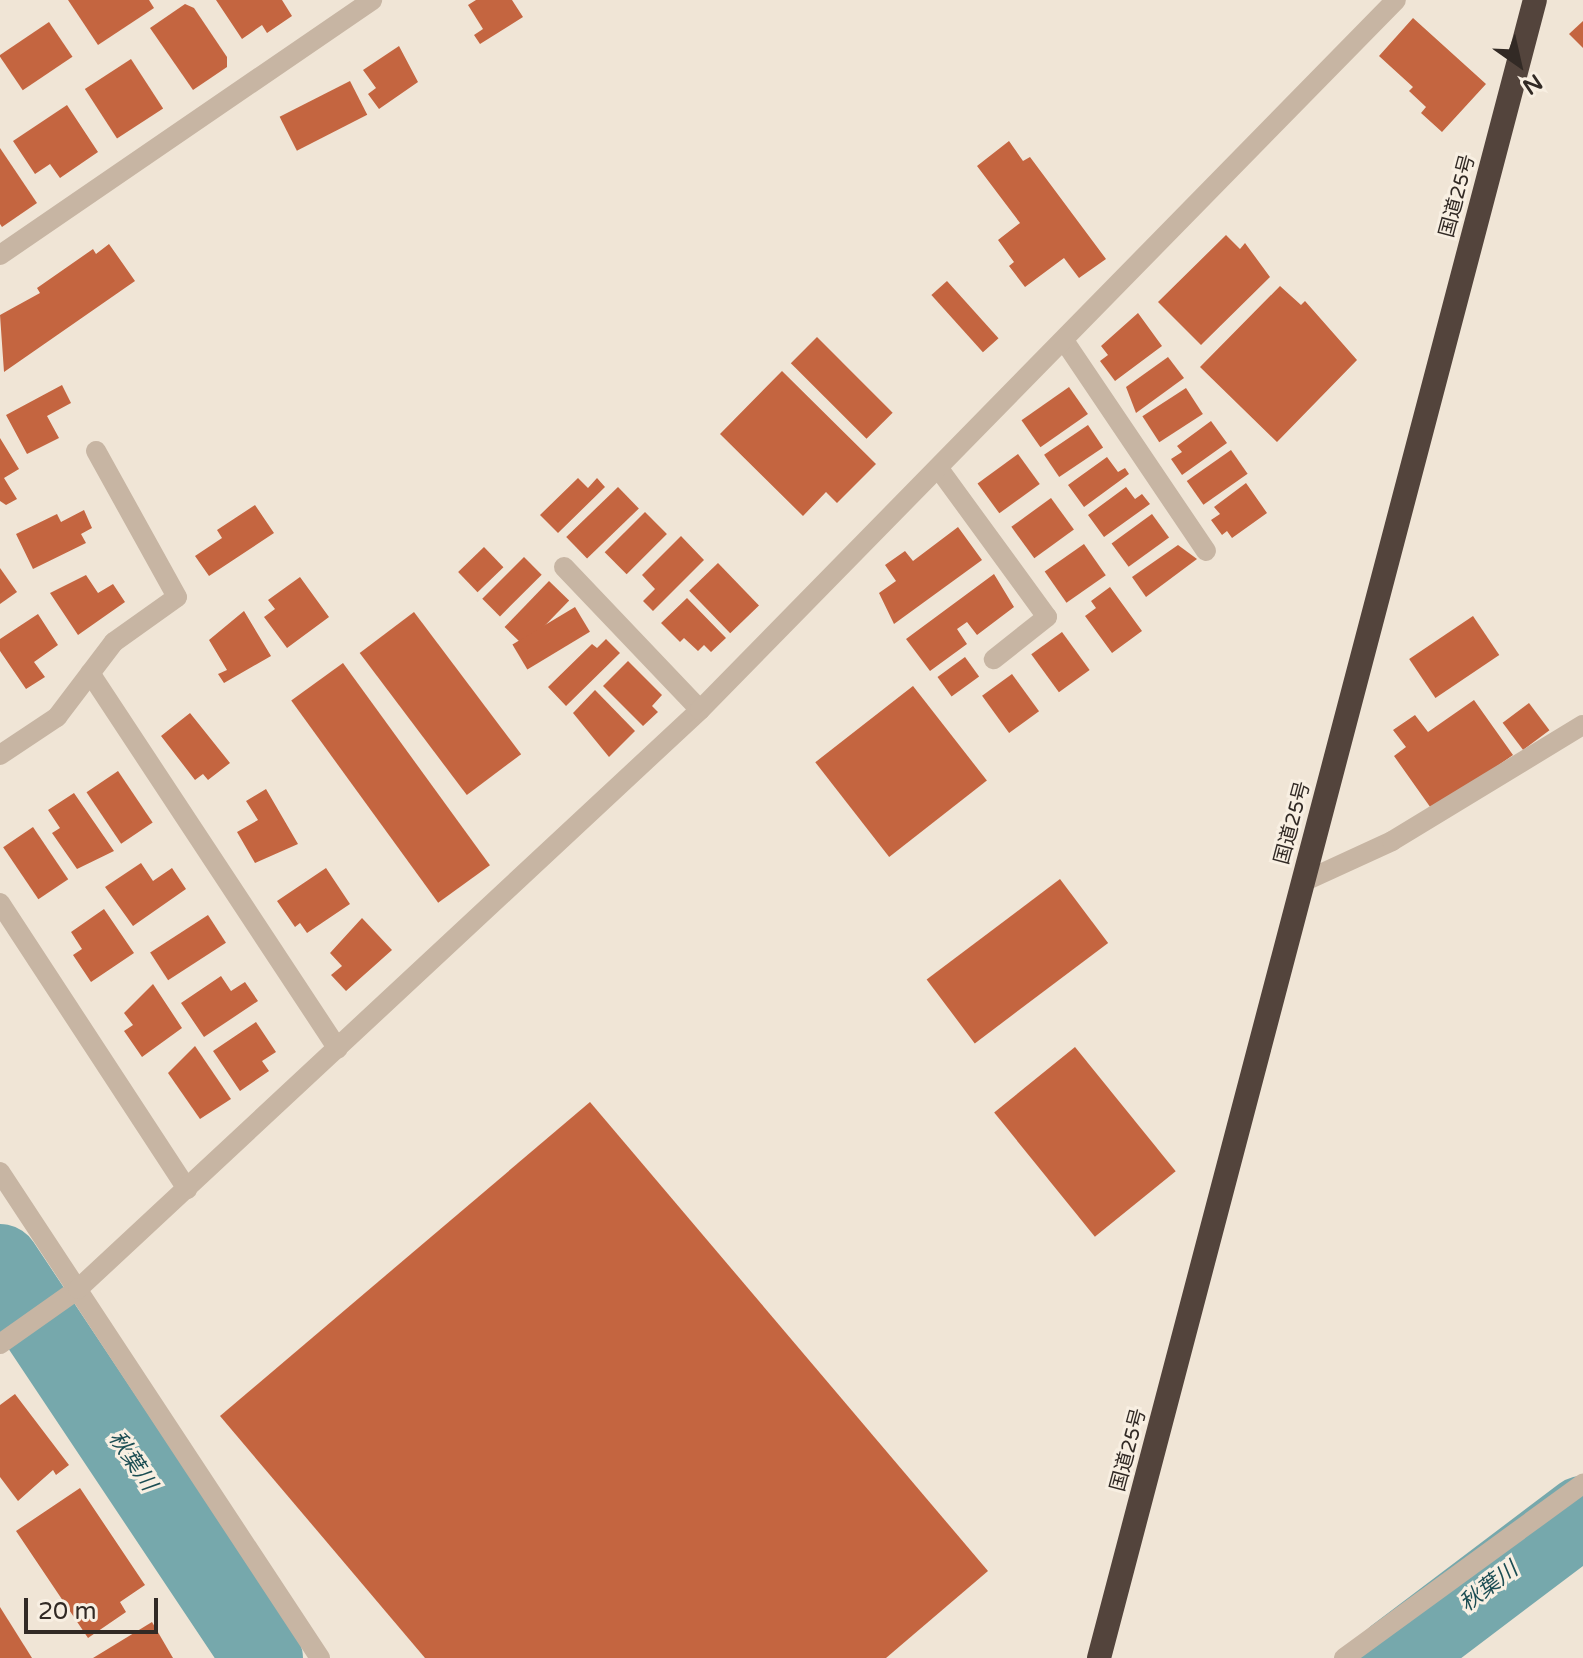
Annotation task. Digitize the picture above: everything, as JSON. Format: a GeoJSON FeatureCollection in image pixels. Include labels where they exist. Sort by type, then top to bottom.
{"type":"FeatureCollection","features":[{"type":"Feature","properties":{"kind":"highway","name":"国道25号"},"geometry":{"type":"LineString","coordinates":[[1099,1658],[1535,0]]}},
{"type":"Feature","properties":{"kind":"street"},"geometry":{"type":"LineString","coordinates":[[0,255],[372,0]]}},
{"type":"Feature","properties":{"kind":"street"},"geometry":{"type":"LineString","coordinates":[[0,1344],[78,1289],[700,710],[1065,342],[1396,0]]}},
{"type":"Feature","properties":{"kind":"street"},"geometry":{"type":"LineString","coordinates":[[1065,342],[1206,551]]}},
{"type":"Feature","properties":{"kind":"street"},"geometry":{"type":"LineString","coordinates":[[0,755],[57,717],[114,642],[177,597],[96,451]]}},
{"type":"Feature","properties":{"kind":"street"},"geometry":{"type":"LineString","coordinates":[[939,469],[1047,617],[994,659]]}},
{"type":"Feature","properties":{"kind":"street"},"geometry":{"type":"LineString","coordinates":[[564,567],[700,710]]}},
{"type":"Feature","properties":{"kind":"street"},"geometry":{"type":"LineString","coordinates":[[90,673],[338,1049]]}},
{"type":"Feature","properties":{"kind":"street"},"geometry":{"type":"LineString","coordinates":[[1303,882],[1419,826],[1583,725]]}},
{"type":"Feature","properties":{"kind":"street"},"geometry":{"type":"LineString","coordinates":[[0,903],[187,1189]]}},
{"type":"Feature","properties":{"kind":"street"},"geometry":{"type":"LineString","coordinates":[[0,1172],[320,1658]]}},
{"type":"Feature","properties":{"kind":"street"},"geometry":{"type":"LineString","coordinates":[[1344,1658],[1583,1484]]}},
{"type":"Feature","properties":{"kind":"building"},"geometry":{"type":"Polygon","coordinates":[[[68,0],[149,0],[154,8],[98,45],[68,0]]]}},
{"type":"Feature","properties":{"kind":"building"},"geometry":{"type":"Polygon","coordinates":[[[216,0],[282,0],[292,16],[267,33],[262,25],[242,39],[216,0]]]}},
{"type":"Feature","properties":{"kind":"building"},"geometry":{"type":"Polygon","coordinates":[[[476,0],[512,0],[523,17],[480,44],[474,35],[483,29],[468,5],[476,0]]]}},
{"type":"Feature","properties":{"kind":"building"},"geometry":{"type":"Polygon","coordinates":[[[185,4],[194,8],[227,57],[227,67],[193,90],[150,28],[185,4]]]}},
{"type":"Feature","properties":{"kind":"building"},"geometry":{"type":"Polygon","coordinates":[[[1413,18],[1486,84],[1442,132],[1421,113],[1426,107],[1409,91],[1413,87],[1379,56],[1413,18]]]}},
{"type":"Feature","properties":{"kind":"building"},"geometry":{"type":"Polygon","coordinates":[[[1583,21],[1583,48],[1569,34],[1583,21]]]}},
{"type":"Feature","properties":{"kind":"building"},"geometry":{"type":"Polygon","coordinates":[[[49,22],[72,57],[23,90],[0,55],[49,22]]]}},
{"type":"Feature","properties":{"kind":"building"},"geometry":{"type":"Polygon","coordinates":[[[399,46],[418,82],[379,109],[368,94],[376,88],[363,70],[399,46]]]}},
{"type":"Feature","properties":{"kind":"building"},"geometry":{"type":"Polygon","coordinates":[[[131,59],[163,108],[117,138],[85,89],[131,59]]]}},
{"type":"Feature","properties":{"kind":"building"},"geometry":{"type":"Polygon","coordinates":[[[350,81],[367,115],[297,151],[280,117],[350,81]]]}},
{"type":"Feature","properties":{"kind":"building"},"geometry":{"type":"Polygon","coordinates":[[[67,105],[98,152],[60,178],[50,164],[35,174],[13,141],[67,105]]]}},
{"type":"Feature","properties":{"kind":"building"},"geometry":{"type":"Polygon","coordinates":[[[1009,141],[1023,161],[1030,157],[1106,259],[1079,278],[1064,258],[1025,287],[1009,266],[1014,262],[998,240],[1020,223],[977,166],[1009,141]]]}},
{"type":"Feature","properties":{"kind":"building"},"geometry":{"type":"Polygon","coordinates":[[[0,148],[37,203],[2,227],[0,224],[0,148]]]}},
{"type":"Feature","properties":{"kind":"building"},"geometry":{"type":"Polygon","coordinates":[[[1226,235],[1240,249],[1245,243],[1270,277],[1201,345],[1158,302],[1226,235]]]}},
{"type":"Feature","properties":{"kind":"building"},"geometry":{"type":"Polygon","coordinates":[[[109,244],[135,281],[4,372],[0,315],[40,293],[37,288],[93,249],[96,254],[109,244]]]}},
{"type":"Feature","properties":{"kind":"building"},"geometry":{"type":"Polygon","coordinates":[[[947,281],[999,338],[983,352],[931,295],[947,281]]]}},
{"type":"Feature","properties":{"kind":"building"},"geometry":{"type":"Polygon","coordinates":[[[1280,286],[1301,305],[1305,301],[1357,360],[1277,442],[1200,367],[1280,286]]]}},
{"type":"Feature","properties":{"kind":"building"},"geometry":{"type":"Polygon","coordinates":[[[1138,313],[1162,346],[1115,381],[1100,361],[1108,355],[1101,346],[1138,313]]]}},
{"type":"Feature","properties":{"kind":"building"},"geometry":{"type":"Polygon","coordinates":[[[817,337],[893,413],[866,439],[791,363],[817,337]]]}},
{"type":"Feature","properties":{"kind":"building"},"geometry":{"type":"Polygon","coordinates":[[[1168,357],[1184,378],[1136,413],[1126,387],[1168,357]]]}},
{"type":"Feature","properties":{"kind":"building"},"geometry":{"type":"Polygon","coordinates":[[[782,371],[876,464],[837,503],[826,492],[803,516],[720,434],[782,371]]]}},
{"type":"Feature","properties":{"kind":"building"},"geometry":{"type":"Polygon","coordinates":[[[62,385],[71,403],[47,416],[59,438],[27,454],[6,415],[62,385]]]}},
{"type":"Feature","properties":{"kind":"building"},"geometry":{"type":"Polygon","coordinates":[[[1069,387],[1088,414],[1040,447],[1021,420],[1069,387]]]}},
{"type":"Feature","properties":{"kind":"building"},"geometry":{"type":"Polygon","coordinates":[[[1186,388],[1203,414],[1159,442],[1142,416],[1186,388]]]}},
{"type":"Feature","properties":{"kind":"building"},"geometry":{"type":"Polygon","coordinates":[[[1211,421],[1227,443],[1182,475],[1171,459],[1182,452],[1177,446],[1211,421]]]}},
{"type":"Feature","properties":{"kind":"building"},"geometry":{"type":"Polygon","coordinates":[[[1088,425],[1103,447],[1059,477],[1044,455],[1088,425]]]}},
{"type":"Feature","properties":{"kind":"building"},"geometry":{"type":"Polygon","coordinates":[[[0,438],[19,469],[4,478],[17,499],[6,505],[0,501],[0,438]]]}},
{"type":"Feature","properties":{"kind":"building"},"geometry":{"type":"Polygon","coordinates":[[[1231,450],[1248,474],[1203,505],[1187,481],[1231,450]]]}},
{"type":"Feature","properties":{"kind":"building"},"geometry":{"type":"Polygon","coordinates":[[[1018,454],[1040,484],[999,513],[978,483],[1018,454]]]}},
{"type":"Feature","properties":{"kind":"building"},"geometry":{"type":"Polygon","coordinates":[[[1107,457],[1118,472],[1125,468],[1129,474],[1084,507],[1068,485],[1107,457]]]}},
{"type":"Feature","properties":{"kind":"building"},"geometry":{"type":"Polygon","coordinates":[[[578,478],[588,488],[597,478],[605,487],[558,533],[540,515],[578,478]]]}},
{"type":"Feature","properties":{"kind":"building"},"geometry":{"type":"Polygon","coordinates":[[[1246,483],[1267,513],[1232,538],[1227,531],[1222,535],[1211,520],[1220,514],[1214,507],[1246,483]]]}},
{"type":"Feature","properties":{"kind":"building"},"geometry":{"type":"Polygon","coordinates":[[[618,487],[639,509],[587,559],[566,537],[618,487]]]}},
{"type":"Feature","properties":{"kind":"building"},"geometry":{"type":"Polygon","coordinates":[[[1126,487],[1135,499],[1142,494],[1150,504],[1104,537],[1088,515],[1126,487]]]}},
{"type":"Feature","properties":{"kind":"building"},"geometry":{"type":"Polygon","coordinates":[[[1051,498],[1074,530],[1034,558],[1011,527],[1051,498]]]}},
{"type":"Feature","properties":{"kind":"building"},"geometry":{"type":"Polygon","coordinates":[[[255,505],[274,533],[209,576],[195,556],[222,538],[217,530],[255,505]]]}},
{"type":"Feature","properties":{"kind":"building"},"geometry":{"type":"Polygon","coordinates":[[[84,510],[92,528],[81,534],[86,543],[33,569],[16,534],[57,514],[61,522],[84,510]]]}},
{"type":"Feature","properties":{"kind":"building"},"geometry":{"type":"Polygon","coordinates":[[[645,512],[667,534],[627,574],[605,552],[645,512]]]}},
{"type":"Feature","properties":{"kind":"building"},"geometry":{"type":"Polygon","coordinates":[[[1152,514],[1169,537],[1129,567],[1112,543],[1152,514]]]}},
{"type":"Feature","properties":{"kind":"building"},"geometry":{"type":"Polygon","coordinates":[[[958,527],[982,560],[894,624],[879,593],[896,581],[885,565],[905,551],[913,561],[958,527]]]}},
{"type":"Feature","properties":{"kind":"building"},"geometry":{"type":"Polygon","coordinates":[[[681,536],[704,560],[653,611],[643,601],[655,589],[642,575],[681,536]]]}},
{"type":"Feature","properties":{"kind":"building"},"geometry":{"type":"Polygon","coordinates":[[[1084,544],[1106,575],[1066,603],[1045,572],[1084,544]]]}},
{"type":"Feature","properties":{"kind":"building"},"geometry":{"type":"Polygon","coordinates":[[[1178,545],[1197,559],[1146,597],[1132,577],[1178,545]]]}},
{"type":"Feature","properties":{"kind":"building"},"geometry":{"type":"Polygon","coordinates":[[[484,547],[503,567],[478,592],[458,572],[484,547]]]}},
{"type":"Feature","properties":{"kind":"building"},"geometry":{"type":"Polygon","coordinates":[[[524,557],[542,575],[500,616],[482,599],[524,557]]]}},
{"type":"Feature","properties":{"kind":"building"},"geometry":{"type":"Polygon","coordinates":[[[718,563],[759,605],[730,633],[689,591],[718,563]]]}},
{"type":"Feature","properties":{"kind":"building"},"geometry":{"type":"Polygon","coordinates":[[[0,568],[17,592],[0,604],[0,568]]]}},
{"type":"Feature","properties":{"kind":"building"},"geometry":{"type":"Polygon","coordinates":[[[994,574],[1014,607],[977,635],[967,622],[957,629],[967,644],[930,671],[906,639],[994,574]]]}},
{"type":"Feature","properties":{"kind":"building"},"geometry":{"type":"Polygon","coordinates":[[[86,575],[98,593],[113,584],[125,602],[78,635],[50,593],[86,575]]]}},
{"type":"Feature","properties":{"kind":"building"},"geometry":{"type":"Polygon","coordinates":[[[300,577],[329,617],[287,648],[264,617],[275,609],[268,600],[300,577]]]}},
{"type":"Feature","properties":{"kind":"building"},"geometry":{"type":"Polygon","coordinates":[[[549,581],[569,600],[525,646],[505,627],[549,581]]]}},
{"type":"Feature","properties":{"kind":"building"},"geometry":{"type":"Polygon","coordinates":[[[1110,587],[1142,631],[1112,653],[1085,616],[1096,608],[1091,601],[1110,587]]]}},
{"type":"Feature","properties":{"kind":"building"},"geometry":{"type":"Polygon","coordinates":[[[687,598],[726,638],[711,652],[704,645],[698,651],[684,638],[680,642],[661,623],[687,598]]]}},
{"type":"Feature","properties":{"kind":"building"},"geometry":{"type":"Polygon","coordinates":[[[575,607],[590,632],[527,669],[512,645],[575,607]]]}},
{"type":"Feature","properties":{"kind":"building"},"geometry":{"type":"Polygon","coordinates":[[[244,611],[271,656],[224,683],[218,674],[227,670],[209,640],[244,611]]]}},
{"type":"Feature","properties":{"kind":"building"},"geometry":{"type":"Polygon","coordinates":[[[414,612],[521,754],[467,795],[360,653],[414,612]]]}},
{"type":"Feature","properties":{"kind":"building"},"geometry":{"type":"Polygon","coordinates":[[[38,614],[58,645],[34,662],[45,677],[26,689],[0,651],[0,639],[38,614]]]}},
{"type":"Feature","properties":{"kind":"building"},"geometry":{"type":"Polygon","coordinates":[[[1473,616],[1499,655],[1435,698],[1409,659],[1473,616]]]}},
{"type":"Feature","properties":{"kind":"building"},"geometry":{"type":"Polygon","coordinates":[[[1062,632],[1090,670],[1059,692],[1031,654],[1062,632]]]}},
{"type":"Feature","properties":{"kind":"building"},"geometry":{"type":"Polygon","coordinates":[[[606,639],[620,653],[566,706],[548,687],[592,644],[597,648],[606,639]]]}},
{"type":"Feature","properties":{"kind":"building"},"geometry":{"type":"Polygon","coordinates":[[[965,657],[979,676],[952,696],[937,677],[965,657]]]}},
{"type":"Feature","properties":{"kind":"building"},"geometry":{"type":"Polygon","coordinates":[[[628,661],[662,695],[652,706],[658,712],[643,726],[603,686],[628,661]]]}},
{"type":"Feature","properties":{"kind":"building"},"geometry":{"type":"Polygon","coordinates":[[[343,663],[490,865],[438,903],[291,701],[343,663]]]}},
{"type":"Feature","properties":{"kind":"building"},"geometry":{"type":"Polygon","coordinates":[[[1012,674],[1039,711],[1009,733],[982,696],[1012,674]]]}},
{"type":"Feature","properties":{"kind":"building"},"geometry":{"type":"Polygon","coordinates":[[[913,686],[987,781],[889,857],[815,762],[913,686]]]}},
{"type":"Feature","properties":{"kind":"building"},"geometry":{"type":"Polygon","coordinates":[[[595,690],[635,731],[609,757],[573,713],[595,690]]]}},
{"type":"Feature","properties":{"kind":"building"},"geometry":{"type":"Polygon","coordinates":[[[1474,700],[1513,755],[1433,811],[1394,756],[1406,747],[1393,730],[1415,715],[1428,732],[1474,700]]]}},
{"type":"Feature","properties":{"kind":"building"},"geometry":{"type":"Polygon","coordinates":[[[1529,703],[1549,730],[1523,750],[1503,723],[1529,703]]]}},
{"type":"Feature","properties":{"kind":"building"},"geometry":{"type":"Polygon","coordinates":[[[190,713],[230,763],[208,780],[203,774],[195,780],[161,736],[190,713]]]}},
{"type":"Feature","properties":{"kind":"building"},"geometry":{"type":"Polygon","coordinates":[[[118,771],[153,822],[121,844],[86,792],[118,771]]]}},
{"type":"Feature","properties":{"kind":"building"},"geometry":{"type":"Polygon","coordinates":[[[266,789],[298,844],[255,863],[237,832],[258,820],[246,801],[266,789]]]}},
{"type":"Feature","properties":{"kind":"building"},"geometry":{"type":"Polygon","coordinates":[[[74,793],[114,851],[77,869],[52,833],[60,828],[48,810],[74,793]]]}},
{"type":"Feature","properties":{"kind":"building"},"geometry":{"type":"Polygon","coordinates":[[[33,827],[68,879],[38,899],[3,847],[33,827]]]}},
{"type":"Feature","properties":{"kind":"building"},"geometry":{"type":"Polygon","coordinates":[[[141,863],[153,881],[172,868],[186,889],[133,926],[105,887],[141,863]]]}},
{"type":"Feature","properties":{"kind":"building"},"geometry":{"type":"Polygon","coordinates":[[[326,868],[350,904],[307,933],[300,923],[295,927],[277,901],[326,868]]]}},
{"type":"Feature","properties":{"kind":"building"},"geometry":{"type":"Polygon","coordinates":[[[1060,879],[1108,943],[975,1043],[927,980],[1060,879]]]}},
{"type":"Feature","properties":{"kind":"building"},"geometry":{"type":"Polygon","coordinates":[[[104,909],[134,953],[91,982],[73,955],[82,949],[71,932],[104,909]]]}},
{"type":"Feature","properties":{"kind":"building"},"geometry":{"type":"Polygon","coordinates":[[[208,915],[226,943],[168,980],[150,953],[208,915]]]}},
{"type":"Feature","properties":{"kind":"building"},"geometry":{"type":"Polygon","coordinates":[[[362,918],[392,950],[346,991],[331,975],[342,966],[330,953],[362,918]]]}},
{"type":"Feature","properties":{"kind":"building"},"geometry":{"type":"Polygon","coordinates":[[[221,976],[231,991],[245,982],[258,1001],[204,1037],[181,1003],[221,976]]]}},
{"type":"Feature","properties":{"kind":"building"},"geometry":{"type":"Polygon","coordinates":[[[153,984],[182,1028],[142,1057],[124,1031],[133,1025],[124,1013],[153,984]]]}},
{"type":"Feature","properties":{"kind":"building"},"geometry":{"type":"Polygon","coordinates":[[[256,1022],[276,1052],[262,1061],[269,1071],[240,1091],[213,1051],[256,1022]]]}},
{"type":"Feature","properties":{"kind":"building"},"geometry":{"type":"Polygon","coordinates":[[[195,1046],[231,1099],[200,1119],[168,1073],[195,1046]]]}},
{"type":"Feature","properties":{"kind":"building"},"geometry":{"type":"Polygon","coordinates":[[[1075,1047],[1176,1171],[1095,1237],[994,1112],[1075,1047]]]}},
{"type":"Feature","properties":{"kind":"building"},"geometry":{"type":"Polygon","coordinates":[[[590,1102],[988,1571],[886,1658],[425,1658],[220,1416],[590,1102]]]}},
{"type":"Feature","properties":{"kind":"building"},"geometry":{"type":"Polygon","coordinates":[[[15,1394],[69,1465],[56,1475],[53,1470],[18,1501],[0,1477],[0,1405],[15,1394]]]}},
{"type":"Feature","properties":{"kind":"building"},"geometry":{"type":"Polygon","coordinates":[[[80,1488],[145,1585],[120,1602],[126,1612],[88,1638],[16,1531],[80,1488]]]}},
{"type":"Feature","properties":{"kind":"building"},"geometry":{"type":"Polygon","coordinates":[[[0,1607],[32,1658],[0,1658],[0,1607]]]}},
{"type":"Feature","properties":{"kind":"building"},"geometry":{"type":"Polygon","coordinates":[[[152,1622],[173,1658],[93,1658],[152,1622]]]}},
{"type":"Feature","properties":{"kind":"waterway","name":"秋葉川"},"geometry":{"type":"LineString","coordinates":[[0,1264],[263,1658]]}},
{"type":"Feature","properties":{"kind":"waterway","name":"秋葉川"},"geometry":{"type":"LineString","coordinates":[[1395,1658],[1583,1516]]}}]}
